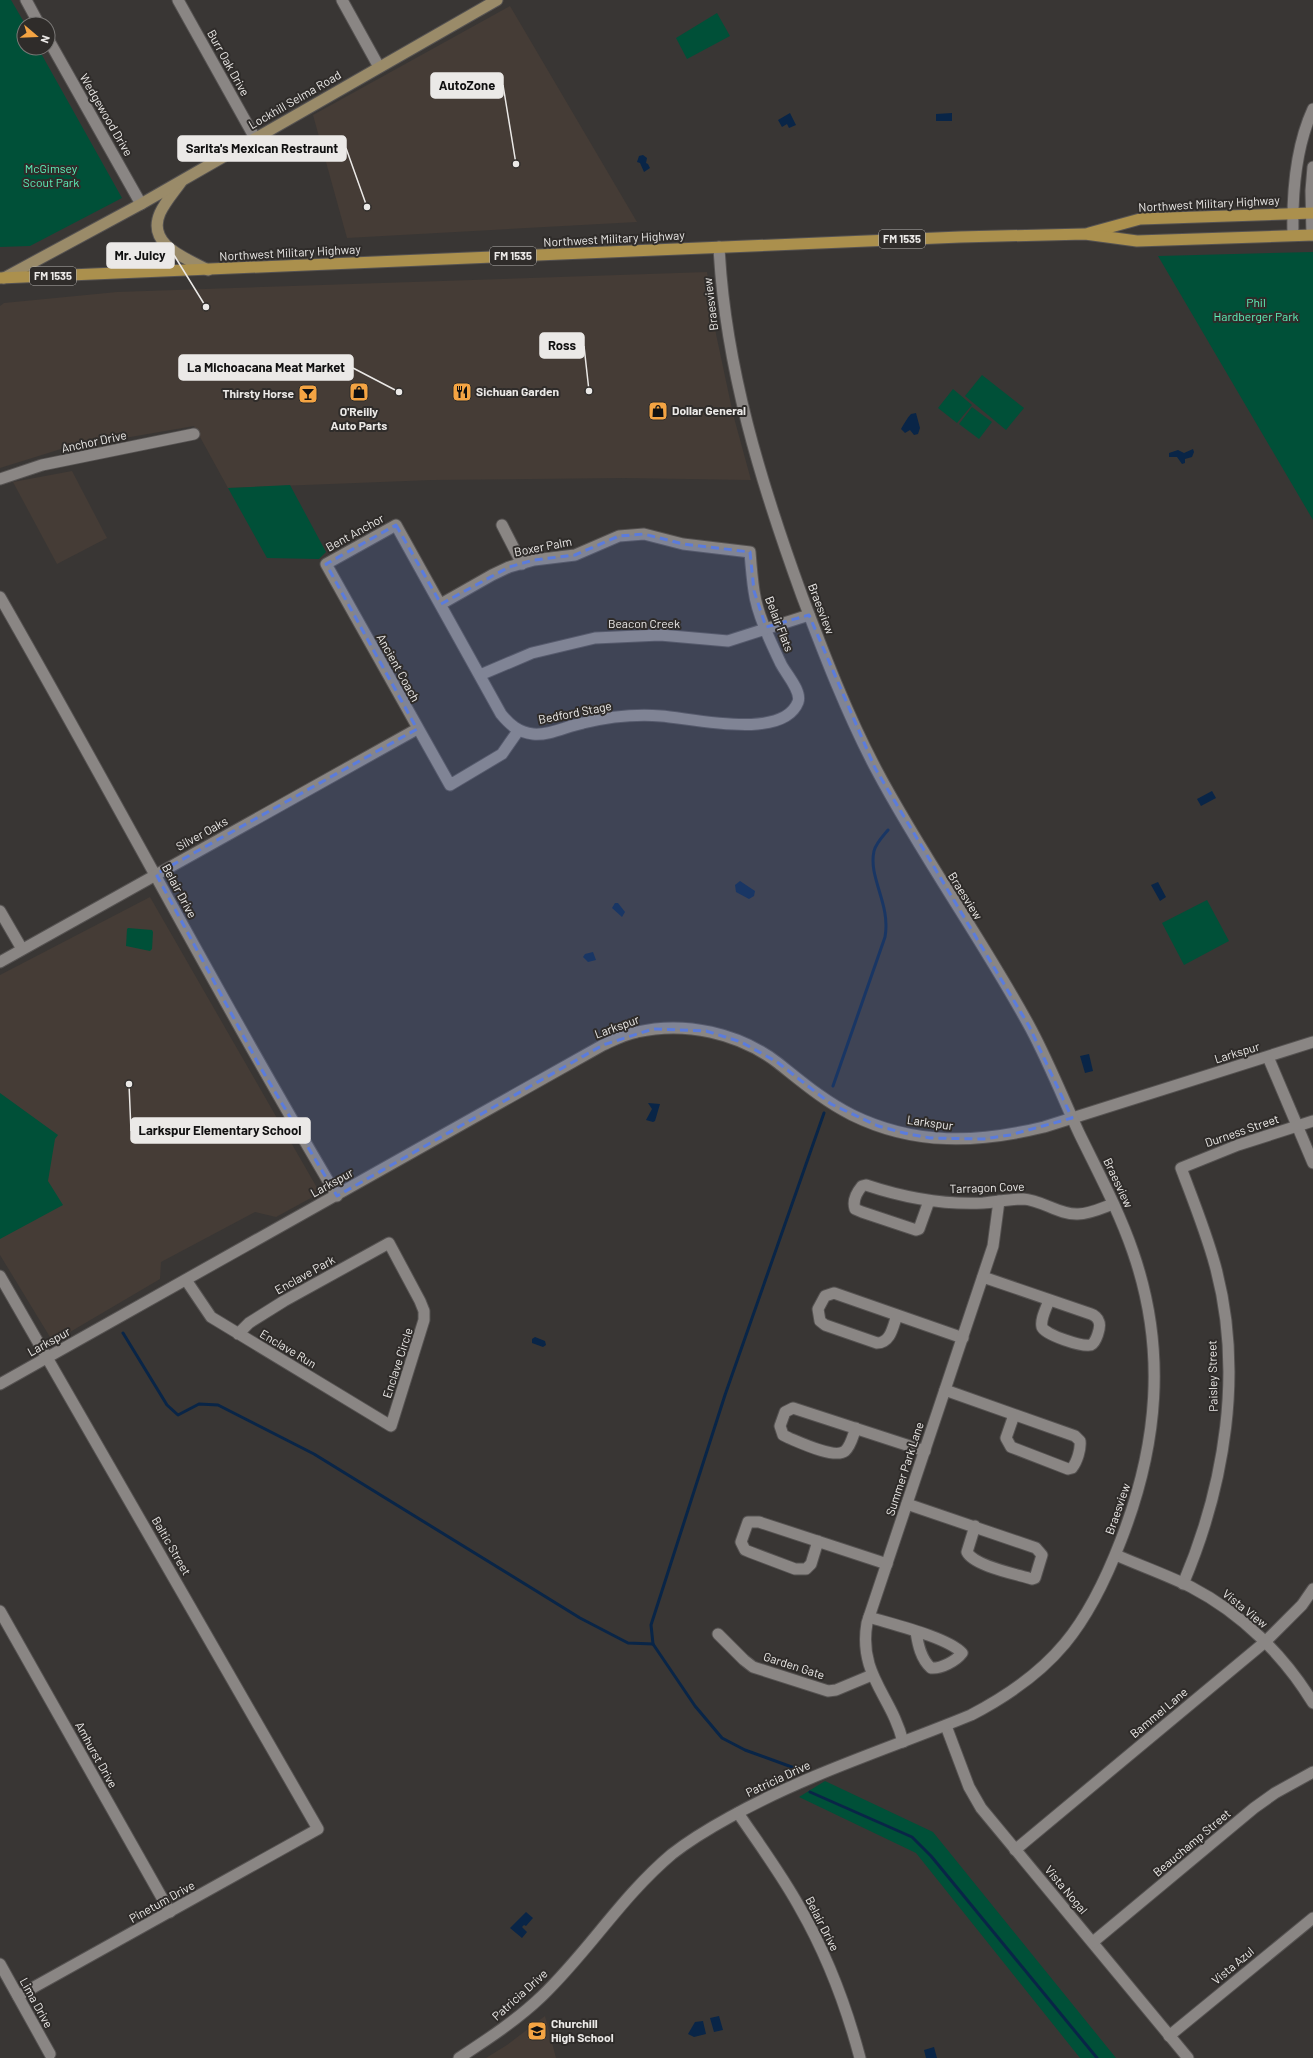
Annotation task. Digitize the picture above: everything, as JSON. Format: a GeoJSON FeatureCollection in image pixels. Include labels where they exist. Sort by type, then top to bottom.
{"type":"FeatureCollection","features":[{"type":"Feature","properties":{"kind":"main road","name":"Lockhill Selma Road"},"geometry":{"type":"LineString","coordinates":[[2,278],[141,204],[498,0]]}},
{"type":"Feature","properties":{"kind":"main road"},"geometry":{"type":"LineString","coordinates":[[184,179],[160,213],[157,228],[159,236],[163,244],[170,250],[208,270]]}},
{"type":"Feature","properties":{"kind":"main road","name":"Northwest Military Highway"},"geometry":{"type":"LineString","coordinates":[[1085,234],[1140,219],[1312,213]]}},
{"type":"Feature","properties":{"kind":"main road","name":"Northwest Military Highway"},"geometry":{"type":"LineString","coordinates":[[2,278],[719,247],[1085,234],[1137,241],[1313,235]]}},
{"type":"Feature","properties":{"kind":"street"},"geometry":{"type":"LineString","coordinates":[[26,0],[35,16]]}},
{"type":"Feature","properties":{"kind":"street","name":"Burr Oak Drive"},"geometry":{"type":"LineString","coordinates":[[178,0],[255,138]]}},
{"type":"Feature","properties":{"kind":"street"},"geometry":{"type":"LineString","coordinates":[[342,0],[379,67]]}},
{"type":"Feature","properties":{"kind":"street","name":"Wedgewood Drive"},"geometry":{"type":"LineString","coordinates":[[56,53],[141,204]]}},
{"type":"Feature","properties":{"kind":"street"},"geometry":{"type":"LineString","coordinates":[[1293,235],[1292,213],[1297,160],[1304,133],[1312,113]]}},
{"type":"Feature","properties":{"kind":"street"},"geometry":{"type":"LineString","coordinates":[[1313,167],[1311,191],[1313,235]]}},
{"type":"Feature","properties":{"kind":"street","name":"Braesview"},"geometry":{"type":"LineString","coordinates":[[719,247],[721,288],[726,328],[743,408],[766,492],[809,615],[875,768],[938,877],[1029,1026],[1134,1252],[1145,1292],[1152,1333],[1155,1375],[1153,1416],[1147,1457],[1133,1510],[1116,1555]]}},
{"type":"Feature","properties":{"kind":"street","name":"Anchor Drive"},"geometry":{"type":"LineString","coordinates":[[0,479],[42,465],[194,434]]}},
{"type":"Feature","properties":{"kind":"street","name":"Bent Anchor"},"geometry":{"type":"LineString","coordinates":[[326,564],[396,525],[441,604]]}},
{"type":"Feature","properties":{"kind":"street"},"geometry":{"type":"LineString","coordinates":[[502,525],[522,564]]}},
{"type":"Feature","properties":{"kind":"street","name":"Boxer Palm"},"geometry":{"type":"LineString","coordinates":[[441,604],[492,574],[534,560],[575,555],[607,540],[633,534],[650,535],[683,544],[750,552]]}},
{"type":"Feature","properties":{"kind":"street","name":"Belair Flats"},"geometry":{"type":"LineString","coordinates":[[750,552],[754,591],[766,628],[781,665],[797,691],[798,702]]}},
{"type":"Feature","properties":{"kind":"street","name":"Ancient Coach"},"geometry":{"type":"LineString","coordinates":[[326,564],[417,729],[450,785],[502,754],[518,731]]}},
{"type":"Feature","properties":{"kind":"street","name":"Belair Drive"},"geometry":{"type":"LineString","coordinates":[[0,598],[156,874],[256,1058],[337,1196]]}},
{"type":"Feature","properties":{"kind":"street"},"geometry":{"type":"LineString","coordinates":[[441,604],[501,714],[507,722],[518,731]]}},
{"type":"Feature","properties":{"kind":"street","name":"Beacon Creek"},"geometry":{"type":"LineString","coordinates":[[480,675],[532,653],[595,638],[660,635],[722,642],[736,639],[809,615]]}},
{"type":"Feature","properties":{"kind":"street","name":"Bedford Stage"},"geometry":{"type":"LineString","coordinates":[[518,731],[531,734],[548,733],[583,723],[632,716],[686,718],[732,725],[753,724],[773,720],[790,713],[798,702]]}},
{"type":"Feature","properties":{"kind":"street","name":"Silver Oaks"},"geometry":{"type":"LineString","coordinates":[[0,962],[417,729]]}},
{"type":"Feature","properties":{"kind":"street"},"geometry":{"type":"LineString","coordinates":[[0,911],[22,949]]}},
{"type":"Feature","properties":{"kind":"street","name":"Larkspur"},"geometry":{"type":"LineString","coordinates":[[0,1384],[337,1196],[603,1044],[636,1032],[671,1028],[706,1031],[741,1042],[777,1062],[812,1091],[831,1104],[859,1118],[904,1133],[937,1138],[984,1139],[1010,1135],[1072,1118],[1313,1042]]}},
{"type":"Feature","properties":{"kind":"street"},"geometry":{"type":"LineString","coordinates":[[1268,1057],[1313,1163]]}},
{"type":"Feature","properties":{"kind":"street","name":"Durness Street"},"geometry":{"type":"LineString","coordinates":[[1181,1168],[1238,1145],[1313,1121]]}},
{"type":"Feature","properties":{"kind":"street","name":"Paisley Street"},"geometry":{"type":"LineString","coordinates":[[1181,1168],[1197,1209],[1215,1266],[1224,1316],[1228,1367],[1227,1418],[1220,1468],[1199,1547],[1183,1584]]}},
{"type":"Feature","properties":{"kind":"street","name":"Tarragon Cove"},"geometry":{"type":"LineString","coordinates":[[929,1201],[919,1229],[916,1230],[862,1212],[855,1209],[854,1205],[858,1192],[862,1186],[866,1185],[895,1195],[954,1204],[1021,1199],[1035,1200],[1072,1214],[1079,1214],[1113,1204]]}},
{"type":"Feature","properties":{"kind":"street","name":"Summer Park Lane"},"geometry":{"type":"LineString","coordinates":[[903,1742],[900,1731],[872,1675],[864,1645],[869,1617],[983,1277],[995,1235],[999,1201]]}},
{"type":"Feature","properties":{"kind":"street","name":"Enclave Park"},"geometry":{"type":"LineString","coordinates":[[238,1334],[248,1323],[389,1243]]}},
{"type":"Feature","properties":{"kind":"street","name":"Enclave Circle"},"geometry":{"type":"LineString","coordinates":[[389,1243],[424,1311],[424,1320],[391,1426]]}},
{"type":"Feature","properties":{"kind":"street","name":"Baltic Street"},"geometry":{"type":"LineString","coordinates":[[0,1276],[318,1829]]}},
{"type":"Feature","properties":{"kind":"street"},"geometry":{"type":"LineString","coordinates":[[983,1277],[1095,1316],[1100,1326],[1094,1342],[1091,1345],[1071,1341],[1052,1335],[1044,1330],[1042,1321],[1049,1300]]}},
{"type":"Feature","properties":{"kind":"street","name":"Enclave Run"},"geometry":{"type":"LineString","coordinates":[[186,1280],[212,1317],[391,1426]]}},
{"type":"Feature","properties":{"kind":"street"},"geometry":{"type":"LineString","coordinates":[[897,1315],[887,1340],[882,1343],[877,1343],[825,1325],[820,1321],[818,1310],[825,1296],[834,1293],[963,1338]]}},
{"type":"Feature","properties":{"kind":"street"},"geometry":{"type":"LineString","coordinates":[[945,1390],[1014,1414],[1075,1436],[1080,1441],[1081,1446],[1072,1468],[1068,1469],[1011,1447],[1006,1438],[1014,1414]]}},
{"type":"Feature","properties":{"kind":"street"},"geometry":{"type":"LineString","coordinates":[[856,1428],[849,1446],[845,1451],[836,1454],[783,1435],[780,1426],[785,1412],[793,1408],[856,1428],[925,1451]]}},
{"type":"Feature","properties":{"kind":"street"},"geometry":{"type":"LineString","coordinates":[[907,1504],[974,1526],[1036,1548],[1040,1551],[1042,1560],[1035,1578],[1032,1579],[999,1569],[973,1559],[967,1552],[974,1526]]}},
{"type":"Feature","properties":{"kind":"street"},"geometry":{"type":"LineString","coordinates":[[818,1541],[812,1564],[806,1569],[795,1569],[745,1550],[741,1542],[746,1526],[753,1522],[818,1541],[887,1564]]}},
{"type":"Feature","properties":{"kind":"street","name":"Vista View"},"geometry":{"type":"LineString","coordinates":[[1116,1555],[1183,1584],[1220,1604],[1265,1642],[1292,1672],[1313,1704]]}},
{"type":"Feature","properties":{"kind":"street","name":"Patricia Drive"},"geometry":{"type":"LineString","coordinates":[[459,2058],[517,2019],[542,1996],[573,1962],[612,1914],[652,1872],[696,1836],[738,1813],[808,1779],[946,1726],[997,1702],[1021,1686],[1043,1668],[1063,1647],[1080,1624],[1096,1600],[1116,1555]]}},
{"type":"Feature","properties":{"kind":"street","name":"Bammel Lane"},"geometry":{"type":"LineString","coordinates":[[1015,1850],[1265,1642],[1302,1605],[1313,1589]]}},
{"type":"Feature","properties":{"kind":"street","name":"Amhurst Drive"},"geometry":{"type":"LineString","coordinates":[[0,1611],[170,1912]]}},
{"type":"Feature","properties":{"kind":"street"},"geometry":{"type":"LineString","coordinates":[[869,1617],[916,1632]]}},
{"type":"Feature","properties":{"kind":"street","name":"Garden Gate"},"geometry":{"type":"LineString","coordinates":[[718,1634],[753,1667],[822,1690],[836,1690],[872,1675]]}},
{"type":"Feature","properties":{"kind":"street","name":"Vista Nogal"},"geometry":{"type":"LineString","coordinates":[[946,1726],[972,1792],[981,1808],[1188,2058]]}},
{"type":"Feature","properties":{"kind":"street","name":"Beauchamp Street"},"geometry":{"type":"LineString","coordinates":[[1093,1942],[1254,1808],[1281,1789],[1313,1772]]}},
{"type":"Feature","properties":{"kind":"street","name":"Belair Drive"},"geometry":{"type":"LineString","coordinates":[[738,1813],[800,1907],[817,1940],[837,1985],[860,2058]]}},
{"type":"Feature","properties":{"kind":"street","name":"Pinetum Drive"},"geometry":{"type":"LineString","coordinates":[[18,1996],[318,1829]]}},
{"type":"Feature","properties":{"kind":"street","name":"Vista Azul"},"geometry":{"type":"LineString","coordinates":[[1169,2036],[1313,1918]]}},
{"type":"Feature","properties":{"kind":"street","name":"Lima Drive"},"geometry":{"type":"LineString","coordinates":[[0,1964],[50,2054]]}},
{"type":"Feature","properties":{"kind":"highlighted area"},"geometry":{"type":"Polygon","coordinates":[[[396,525],[441,604],[509,567],[534,560],[575,555],[619,536],[644,534],[683,544],[750,552],[754,591],[766,627],[809,615],[875,768],[1029,1026],[1072,1118],[1010,1135],[984,1139],[930,1138],[904,1133],[878,1126],[831,1104],[777,1062],[741,1042],[706,1031],[653,1029],[603,1045],[337,1196],[259,1065],[156,874],[417,729],[326,564],[396,525]]]}},
{"type":"Feature","properties":{"kind":"shaded area"},"geometry":{"type":"Polygon","coordinates":[[[510,6],[637,222],[347,238],[313,115],[510,6]]]}},
{"type":"Feature","properties":{"kind":"shaded area"},"geometry":{"type":"Polygon","coordinates":[[[707,272],[716,334],[733,414],[751,480],[624,478],[432,480],[228,488],[194,426],[61,449],[0,468],[0,306],[4,303],[117,292],[707,272]]]}},
{"type":"Feature","properties":{"kind":"shaded area"},"geometry":{"type":"Polygon","coordinates":[[[72,471],[107,538],[57,564],[13,482],[72,471]]]}},
{"type":"Feature","properties":{"kind":"shaded area"},"geometry":{"type":"Polygon","coordinates":[[[150,897],[320,1193],[276,1217],[255,1212],[161,1262],[160,1279],[53,1342],[0,1255],[0,975],[150,897]]]}},
{"type":"Feature","properties":{"kind":"shaded area","name":"Churchill High School"},"geometry":{"type":"Polygon","coordinates":[[[545,2016],[556,2058],[486,2058],[507,2045],[545,2016]]]}},
{"type":"Feature","properties":{"kind":"green space","name":"McGimsey Scout Park"},"geometry":{"type":"Polygon","coordinates":[[[0,0],[11,0],[20,16],[16,16],[16,56],[42,56],[122,198],[30,246],[0,247],[0,0]]]}},
{"type":"Feature","properties":{"kind":"green space"},"geometry":{"type":"Polygon","coordinates":[[[717,13],[730,36],[687,59],[676,38],[717,13]]]}},
{"type":"Feature","properties":{"kind":"green space","name":"Phil Hardberger Park"},"geometry":{"type":"Polygon","coordinates":[[[1313,252],[1313,520],[1158,256],[1313,252]]]}},
{"type":"Feature","properties":{"kind":"green space"},"geometry":{"type":"Polygon","coordinates":[[[982,375],[1024,408],[1006,430],[965,396],[982,375]]]}},
{"type":"Feature","properties":{"kind":"green space"},"geometry":{"type":"Polygon","coordinates":[[[953,389],[972,405],[957,423],[938,408],[953,389]]]}},
{"type":"Feature","properties":{"kind":"green space"},"geometry":{"type":"Polygon","coordinates":[[[972,407],[992,422],[979,439],[959,424],[972,407]]]}},
{"type":"Feature","properties":{"kind":"green space"},"geometry":{"type":"Polygon","coordinates":[[[290,485],[326,552],[319,559],[267,558],[228,488],[290,485]]]}},
{"type":"Feature","properties":{"kind":"green space"},"geometry":{"type":"Polygon","coordinates":[[[1207,900],[1229,941],[1184,965],[1162,923],[1207,900]]]}},
{"type":"Feature","properties":{"kind":"green space"},"geometry":{"type":"Polygon","coordinates":[[[128,928],[152,930],[152,949],[150,951],[126,946],[128,928]]]}},
{"type":"Feature","properties":{"kind":"green space"},"geometry":{"type":"Polygon","coordinates":[[[0,1093],[58,1135],[55,1139],[48,1181],[63,1205],[0,1239],[0,1093]]]}},
{"type":"Feature","properties":{"kind":"green space"},"geometry":{"type":"Polygon","coordinates":[[[825,1781],[933,1832],[1116,2058],[1080,2058],[916,1853],[799,1797],[825,1781]]]}},
{"type":"Feature","properties":{"kind":"water"},"geometry":{"type":"Polygon","coordinates":[[[790,113],[796,125],[789,128],[787,124],[782,127],[778,120],[790,113]]]}},
{"type":"Feature","properties":{"kind":"water"},"geometry":{"type":"Polygon","coordinates":[[[952,113],[952,121],[936,121],[936,114],[952,113]]]}},
{"type":"Feature","properties":{"kind":"water"},"geometry":{"type":"Polygon","coordinates":[[[643,155],[647,158],[646,163],[650,168],[644,172],[640,163],[637,162],[639,156],[643,155]]]}},
{"type":"Feature","properties":{"kind":"water"},"geometry":{"type":"Polygon","coordinates":[[[916,413],[920,428],[918,434],[914,435],[910,430],[905,433],[901,429],[911,414],[916,413]]]}},
{"type":"Feature","properties":{"kind":"water"},"geometry":{"type":"Polygon","coordinates":[[[1193,449],[1194,452],[1192,457],[1185,459],[1185,463],[1182,464],[1177,457],[1169,457],[1169,453],[1178,450],[1184,453],[1193,449]]]}},
{"type":"Feature","properties":{"kind":"water"},"geometry":{"type":"Polygon","coordinates":[[[1212,791],[1216,798],[1201,806],[1197,799],[1212,791]]]}},
{"type":"Feature","properties":{"kind":"water"},"geometry":{"type":"Polygon","coordinates":[[[740,881],[755,891],[754,896],[749,899],[736,892],[735,885],[740,881]]]}},
{"type":"Feature","properties":{"kind":"water"},"geometry":{"type":"Polygon","coordinates":[[[1158,882],[1166,897],[1160,901],[1151,885],[1158,882]]]}},
{"type":"Feature","properties":{"kind":"water"},"geometry":{"type":"Polygon","coordinates":[[[615,903],[618,903],[625,912],[622,917],[612,908],[615,903]]]}},
{"type":"Feature","properties":{"kind":"water"},"geometry":{"type":"Polygon","coordinates":[[[593,952],[596,960],[588,962],[583,957],[585,954],[593,952]]]}},
{"type":"Feature","properties":{"kind":"water"},"geometry":{"type":"Polygon","coordinates":[[[1089,1054],[1093,1071],[1085,1073],[1080,1056],[1089,1054]]]}},
{"type":"Feature","properties":{"kind":"water"},"geometry":{"type":"Polygon","coordinates":[[[648,1103],[660,1104],[655,1121],[653,1122],[646,1120],[652,1109],[648,1103]]]}},
{"type":"Feature","properties":{"kind":"water"},"geometry":{"type":"Polygon","coordinates":[[[535,1337],[545,1341],[546,1345],[543,1347],[532,1343],[532,1339],[535,1337]]]}},
{"type":"Feature","properties":{"kind":"water"},"geometry":{"type":"Polygon","coordinates":[[[526,1912],[533,1918],[526,1926],[524,1925],[522,1927],[527,1932],[522,1938],[510,1928],[526,1912]]]}},
{"type":"Feature","properties":{"kind":"water"},"geometry":{"type":"Polygon","coordinates":[[[719,2016],[723,2030],[714,2032],[710,2018],[719,2016]]]}},
{"type":"Feature","properties":{"kind":"water"},"geometry":{"type":"Polygon","coordinates":[[[703,2021],[706,2034],[694,2037],[688,2034],[695,2022],[703,2021]]]}},
{"type":"Feature","properties":{"kind":"water"},"geometry":{"type":"Polygon","coordinates":[[[934,2047],[937,2058],[926,2058],[924,2050],[934,2047]]]}},
{"type":"Feature","properties":{"kind":"waterway"},"geometry":{"type":"LineString","coordinates":[[833,1086],[885,937],[885,913],[876,881],[873,861],[876,845],[888,830]]}},
{"type":"Feature","properties":{"kind":"waterway"},"geometry":{"type":"LineString","coordinates":[[800,1770],[745,1750],[722,1738],[695,1706],[653,1644],[651,1625],[725,1395],[824,1113]]}},
{"type":"Feature","properties":{"kind":"waterway"},"geometry":{"type":"LineString","coordinates":[[123,1333],[167,1405],[178,1415],[199,1404],[218,1405],[314,1454],[580,1618],[628,1643],[653,1644]]}},
{"type":"Feature","properties":{"kind":"waterway"},"geometry":{"type":"LineString","coordinates":[[810,1792],[912,1837],[931,1856],[1097,2058]]}},
{"type":"Feature","properties":{"kind":"place","name":"AutoZone"},"geometry":{"type":"Point","coordinates":[516,164]}},
{"type":"Feature","properties":{"kind":"place","name":"Sarita's Mexican Restraunt"},"geometry":{"type":"Point","coordinates":[367,207]}},
{"type":"Feature","properties":{"kind":"place","name":"Mr. Juicy"},"geometry":{"type":"Point","coordinates":[206,307]}},
{"type":"Feature","properties":{"kind":"place","name":"Ross"},"geometry":{"type":"Point","coordinates":[589,391]}},
{"type":"Feature","properties":{"kind":"place","name":"O'Reilly Auto Parts"},"geometry":{"type":"Point","coordinates":[359,392]}},
{"type":"Feature","properties":{"kind":"place","name":"La Michoacana Meat Market"},"geometry":{"type":"Point","coordinates":[399,392]}},
{"type":"Feature","properties":{"kind":"place","name":"Sichuan Garden"},"geometry":{"type":"Point","coordinates":[462,392]}},
{"type":"Feature","properties":{"kind":"place","name":"Thirsty Horse"},"geometry":{"type":"Point","coordinates":[308,394]}},
{"type":"Feature","properties":{"kind":"place","name":"Dollar General"},"geometry":{"type":"Point","coordinates":[658,411]}},
{"type":"Feature","properties":{"kind":"place","name":"Larkspur Elementary School"},"geometry":{"type":"Point","coordinates":[129,1084]}},
{"type":"Feature","properties":{"kind":"place","name":"Churchill High School"},"geometry":{"type":"Point","coordinates":[537,2031]}}]}
